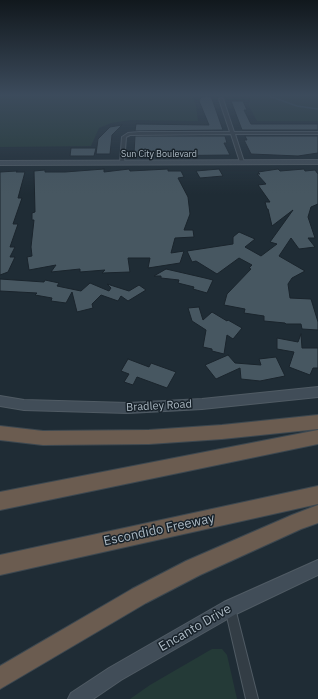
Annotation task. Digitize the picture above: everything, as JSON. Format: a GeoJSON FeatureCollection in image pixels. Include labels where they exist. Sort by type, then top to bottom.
{"type":"FeatureCollection","features":[{"type":"Feature","properties":{"kind":"highway"},"geometry":{"type":"LineString","coordinates":[[0,434],[43,438],[149,437],[222,432],[318,422]]}},
{"type":"Feature","properties":{"kind":"highway"},"geometry":{"type":"LineString","coordinates":[[0,501],[318,437]]}},
{"type":"Feature","properties":{"kind":"highway","name":"Escondido Freeway"},"geometry":{"type":"LineString","coordinates":[[0,565],[318,495]]}},
{"type":"Feature","properties":{"kind":"highway"},"geometry":{"type":"LineString","coordinates":[[0,678],[139,596],[193,568],[298,521],[318,514]]}},
{"type":"Feature","properties":{"kind":"street"},"geometry":{"type":"LineString","coordinates":[[231,129],[242,162]]}},
{"type":"Feature","properties":{"kind":"street"},"geometry":{"type":"LineString","coordinates":[[122,163],[124,137],[129,134],[318,133]]}},
{"type":"Feature","properties":{"kind":"street","name":"Sun City Boulevard"},"geometry":{"type":"LineString","coordinates":[[0,163],[318,162]]}},
{"type":"Feature","properties":{"kind":"street","name":"Bradley Road"},"geometry":{"type":"LineString","coordinates":[[0,401],[24,405],[128,408],[202,404],[318,392]]}},
{"type":"Feature","properties":{"kind":"street","name":"Encanto Drive"},"geometry":{"type":"LineString","coordinates":[[77,699],[115,674],[230,608],[318,568]]}},
{"type":"Feature","properties":{"kind":"street"},"geometry":{"type":"LineString","coordinates":[[230,608],[252,699]]}},
{"type":"Feature","properties":{"kind":"green space"},"geometry":{"type":"Polygon","coordinates":[[[0,129],[99,129],[91,146],[0,147],[0,129]]]}},
{"type":"Feature","properties":{"kind":"green space"},"geometry":{"type":"Polygon","coordinates":[[[212,649],[222,649],[227,655],[237,699],[130,699],[150,685],[212,649]]]}},
{"type":"Feature","properties":{"kind":"building"},"geometry":{"type":"Polygon","coordinates":[[[108,129],[118,129],[112,135],[110,154],[96,154],[98,139],[108,129]]]}},
{"type":"Feature","properties":{"kind":"building"},"geometry":{"type":"Polygon","coordinates":[[[135,129],[223,129],[223,130],[135,131],[135,129]]]}},
{"type":"Feature","properties":{"kind":"building"},"geometry":{"type":"Polygon","coordinates":[[[241,129],[318,129],[318,130],[242,130],[241,129]]]}},
{"type":"Feature","properties":{"kind":"building"},"geometry":{"type":"Polygon","coordinates":[[[135,136],[225,136],[227,143],[224,143],[230,155],[140,156],[139,154],[134,154],[135,136]]]}},
{"type":"Feature","properties":{"kind":"building"},"geometry":{"type":"Polygon","coordinates":[[[245,136],[318,136],[318,153],[298,156],[251,154],[244,140],[247,140],[245,136]]]}},
{"type":"Feature","properties":{"kind":"building"},"geometry":{"type":"Polygon","coordinates":[[[71,148],[96,148],[94,156],[70,156],[71,148]]]}},
{"type":"Feature","properties":{"kind":"building"},"geometry":{"type":"Polygon","coordinates":[[[104,169],[104,172],[129,169],[130,171],[168,169],[168,171],[181,171],[184,177],[178,178],[188,197],[190,214],[184,230],[193,230],[194,237],[175,238],[171,253],[184,251],[180,263],[148,268],[150,258],[128,258],[130,272],[102,273],[105,270],[80,272],[80,269],[51,272],[56,265],[29,270],[27,257],[32,256],[31,247],[34,220],[32,220],[32,213],[35,212],[34,171],[45,170],[45,172],[65,172],[104,169]]]}},
{"type":"Feature","properties":{"kind":"building"},"geometry":{"type":"Polygon","coordinates":[[[219,169],[223,176],[200,178],[196,171],[219,169]]]}},
{"type":"Feature","properties":{"kind":"building"},"geometry":{"type":"Polygon","coordinates":[[[278,169],[280,171],[304,169],[305,171],[315,170],[318,174],[318,204],[311,207],[308,217],[315,238],[308,238],[315,247],[299,249],[291,238],[279,256],[305,271],[292,278],[288,284],[290,298],[311,299],[318,322],[318,330],[302,329],[301,324],[286,324],[264,321],[264,316],[244,313],[245,309],[224,305],[227,294],[251,269],[249,268],[252,265],[239,258],[217,274],[196,261],[192,262],[187,251],[233,244],[233,237],[239,232],[255,239],[245,247],[261,256],[277,244],[270,242],[293,210],[272,226],[265,202],[270,202],[258,185],[266,184],[257,174],[260,174],[258,172],[278,169]]]}},
{"type":"Feature","properties":{"kind":"building"},"geometry":{"type":"Polygon","coordinates":[[[17,171],[16,172],[25,172],[18,198],[22,198],[13,224],[18,224],[10,247],[15,247],[10,257],[15,257],[8,272],[0,275],[0,172],[17,171]]]}},
{"type":"Feature","properties":{"kind":"building"},"geometry":{"type":"Polygon","coordinates":[[[166,269],[213,280],[207,293],[193,289],[194,287],[178,283],[179,280],[154,276],[166,269]]]}},
{"type":"Feature","properties":{"kind":"building"},"geometry":{"type":"Polygon","coordinates":[[[0,279],[44,282],[45,280],[59,283],[57,286],[81,291],[90,283],[109,291],[111,288],[107,284],[129,291],[139,285],[146,290],[128,301],[121,296],[118,301],[101,295],[92,304],[93,308],[77,312],[72,292],[66,303],[51,301],[52,298],[35,295],[37,293],[0,291],[0,279]]]}},
{"type":"Feature","properties":{"kind":"building"},"geometry":{"type":"Polygon","coordinates":[[[199,307],[203,320],[212,312],[242,328],[233,339],[227,335],[224,354],[203,347],[206,330],[192,321],[188,308],[199,307]]]}},
{"type":"Feature","properties":{"kind":"building"},"geometry":{"type":"Polygon","coordinates":[[[301,334],[302,348],[318,348],[318,368],[313,368],[310,375],[289,367],[294,352],[277,349],[277,338],[298,342],[301,334]]]}},
{"type":"Feature","properties":{"kind":"building"},"geometry":{"type":"Polygon","coordinates":[[[228,355],[235,363],[261,365],[259,359],[276,357],[285,376],[260,381],[241,379],[240,368],[216,379],[205,365],[228,355]]]}},
{"type":"Feature","properties":{"kind":"building"},"geometry":{"type":"Polygon","coordinates":[[[128,359],[149,367],[151,363],[176,372],[167,388],[137,377],[133,385],[124,382],[129,374],[121,371],[128,359]]]}}]}
